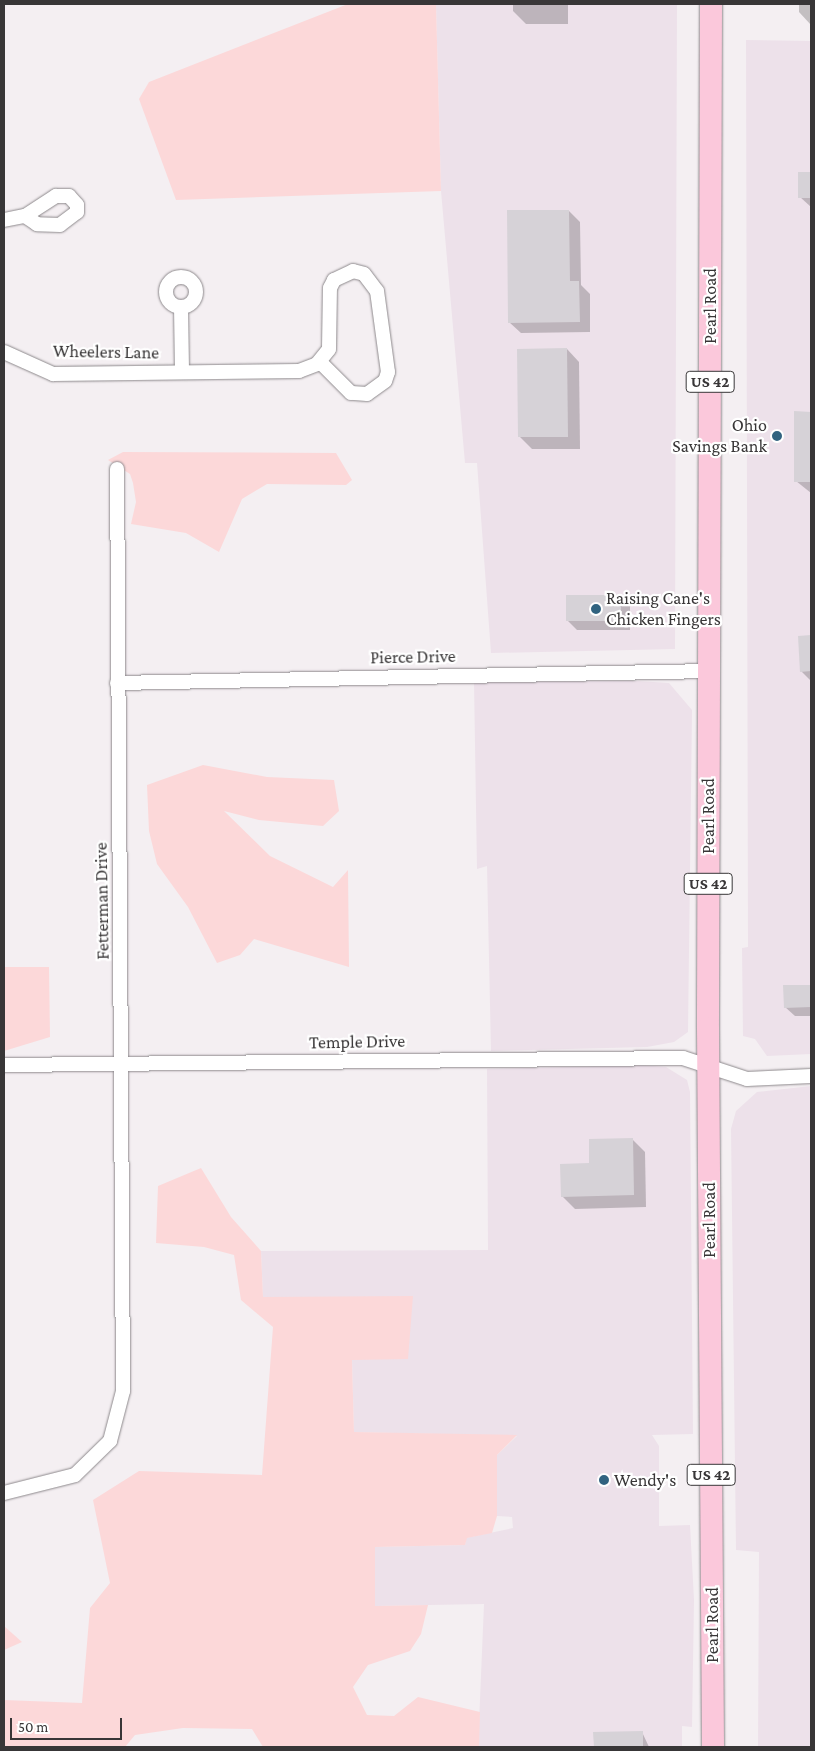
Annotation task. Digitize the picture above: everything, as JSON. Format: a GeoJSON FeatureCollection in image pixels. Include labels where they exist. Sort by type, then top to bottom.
{"type":"FeatureCollection","features":[{"type":"Feature","properties":{"kind":"main road","name":"Pearl Road"},"geometry":{"type":"LineString","coordinates":[[711,4],[709,671],[712,1747]]}},
{"type":"Feature","properties":{"kind":"street"},"geometry":{"type":"LineString","coordinates":[[4,220],[25,216]]}},
{"type":"Feature","properties":{"kind":"street"},"geometry":{"type":"LineString","coordinates":[[342,273],[364,274],[377,291],[388,372],[385,381],[367,394],[351,393],[320,362],[332,337],[332,284],[342,273]]}},
{"type":"Feature","properties":{"kind":"street","name":"Wheelers Lane"},"geometry":{"type":"LineString","coordinates":[[181,307],[182,372]]}},
{"type":"Feature","properties":{"kind":"street","name":"Wheelers Lane"},"geometry":{"type":"LineString","coordinates":[[4,352],[53,374],[300,371],[320,362]]}},
{"type":"Feature","properties":{"kind":"street","name":"Fetterman Drive"},"geometry":{"type":"LineString","coordinates":[[4,1493],[74,1475],[110,1441],[123,1390],[121,1332],[123,1064],[117,683],[117,469]]}},
{"type":"Feature","properties":{"kind":"street","name":"Pierce Drive"},"geometry":{"type":"LineString","coordinates":[[117,683],[709,671]]}},
{"type":"Feature","properties":{"kind":"street","name":"Temple Drive"},"geometry":{"type":"LineString","coordinates":[[4,1064],[683,1058],[747,1080],[811,1076]]}},
{"type":"Feature","properties":{"kind":"shaded area"},"geometry":{"type":"Polygon","coordinates":[[[348,4],[436,4],[441,191],[176,200],[139,99],[149,82],[348,4]]]}},
{"type":"Feature","properties":{"kind":"shaded area"},"geometry":{"type":"Polygon","coordinates":[[[436,4],[677,4],[675,649],[491,653],[477,463],[465,463],[441,191],[436,4]]]}},
{"type":"Feature","properties":{"kind":"shaded area"},"geometry":{"type":"Polygon","coordinates":[[[746,40],[811,41],[811,1054],[767,1056],[755,1039],[743,1036],[742,948],[748,947],[746,40]]]}},
{"type":"Feature","properties":{"kind":"shaded area"},"geometry":{"type":"Polygon","coordinates":[[[123,452],[336,453],[352,480],[346,485],[267,484],[242,499],[219,552],[186,533],[131,524],[136,502],[130,474],[108,460],[123,452]]]}},
{"type":"Feature","properties":{"kind":"shaded area"},"geometry":{"type":"Polygon","coordinates":[[[637,681],[669,683],[692,710],[688,1032],[674,1042],[647,1047],[491,1051],[487,866],[477,869],[474,682],[637,681]]]}},
{"type":"Feature","properties":{"kind":"shaded area"},"geometry":{"type":"Polygon","coordinates":[[[203,765],[267,777],[334,780],[339,811],[323,826],[259,820],[224,811],[270,856],[333,887],[348,870],[349,967],[254,939],[240,955],[217,963],[188,907],[157,864],[149,831],[147,785],[203,765]]]}},
{"type":"Feature","properties":{"kind":"shaded area"},"geometry":{"type":"Polygon","coordinates":[[[4,967],[49,967],[50,1037],[4,1051],[4,967]]]}},
{"type":"Feature","properties":{"kind":"shaded area"},"geometry":{"type":"Polygon","coordinates":[[[641,1065],[666,1067],[687,1080],[690,1092],[693,1434],[652,1435],[659,1446],[659,1526],[690,1525],[694,1600],[692,1727],[682,1726],[682,1747],[478,1747],[484,1604],[375,1606],[375,1547],[465,1545],[466,1538],[513,1528],[512,1517],[497,1516],[497,1455],[517,1436],[354,1432],[352,1359],[263,1297],[261,1251],[488,1250],[487,1069],[641,1065]]]}},
{"type":"Feature","properties":{"kind":"shaded area"},"geometry":{"type":"Polygon","coordinates":[[[811,1086],[811,1747],[758,1747],[759,1552],[736,1550],[731,1129],[736,1111],[757,1092],[811,1086]]]}},
{"type":"Feature","properties":{"kind":"shaded area"},"geometry":{"type":"Polygon","coordinates":[[[201,1168],[231,1217],[261,1251],[263,1297],[413,1296],[408,1359],[352,1360],[354,1432],[517,1435],[497,1455],[497,1516],[492,1533],[467,1538],[465,1545],[375,1547],[375,1606],[428,1605],[421,1634],[410,1651],[368,1665],[353,1687],[367,1715],[394,1716],[418,1697],[480,1712],[479,1747],[263,1747],[252,1729],[183,1728],[135,1735],[125,1747],[4,1747],[4,1700],[82,1703],[90,1608],[110,1583],[93,1500],[139,1471],[262,1475],[273,1327],[241,1300],[234,1255],[204,1247],[156,1243],[158,1186],[201,1168]]]}},
{"type":"Feature","properties":{"kind":"shaded area"},"geometry":{"type":"Polygon","coordinates":[[[4,1626],[22,1642],[4,1650],[4,1626]]]}},
{"type":"Feature","properties":{"kind":"building"},"geometry":{"type":"Polygon","coordinates":[[[798,172],[811,172],[811,198],[798,198],[798,172]]]}},
{"type":"Feature","properties":{"kind":"building"},"geometry":{"type":"Polygon","coordinates":[[[507,210],[569,210],[570,281],[579,281],[580,322],[508,323],[507,210]]]}},
{"type":"Feature","properties":{"kind":"building"},"geometry":{"type":"Polygon","coordinates":[[[567,348],[568,437],[518,437],[517,349],[567,348]]]}},
{"type":"Feature","properties":{"kind":"building"},"geometry":{"type":"Polygon","coordinates":[[[794,411],[811,412],[811,482],[794,482],[794,411]]]}},
{"type":"Feature","properties":{"kind":"building","name":"Raising Cane's Chicken Fingers"},"geometry":{"type":"Polygon","coordinates":[[[566,595],[621,595],[621,621],[566,621],[566,595]]]}},
{"type":"Feature","properties":{"kind":"building"},"geometry":{"type":"Polygon","coordinates":[[[811,635],[811,671],[800,672],[798,636],[811,635]]]}},
{"type":"Feature","properties":{"kind":"building"},"geometry":{"type":"Polygon","coordinates":[[[783,985],[811,985],[811,1007],[784,1008],[783,985]]]}},
{"type":"Feature","properties":{"kind":"building"},"geometry":{"type":"Polygon","coordinates":[[[633,1138],[634,1195],[561,1197],[560,1164],[589,1163],[589,1139],[633,1138]]]}},
{"type":"Feature","properties":{"kind":"building"},"geometry":{"type":"Polygon","coordinates":[[[643,1731],[643,1747],[594,1747],[593,1732],[643,1731]]]}},
{"type":"Feature","properties":{"kind":"place","name":"Ohio Savings Bank"},"geometry":{"type":"Point","coordinates":[777,436]}},
{"type":"Feature","properties":{"kind":"place","name":"Raising Cane's Chicken Fingers"},"geometry":{"type":"Point","coordinates":[596,609]}},
{"type":"Feature","properties":{"kind":"place","name":"Wendy's"},"geometry":{"type":"Point","coordinates":[604,1480]}}]}
